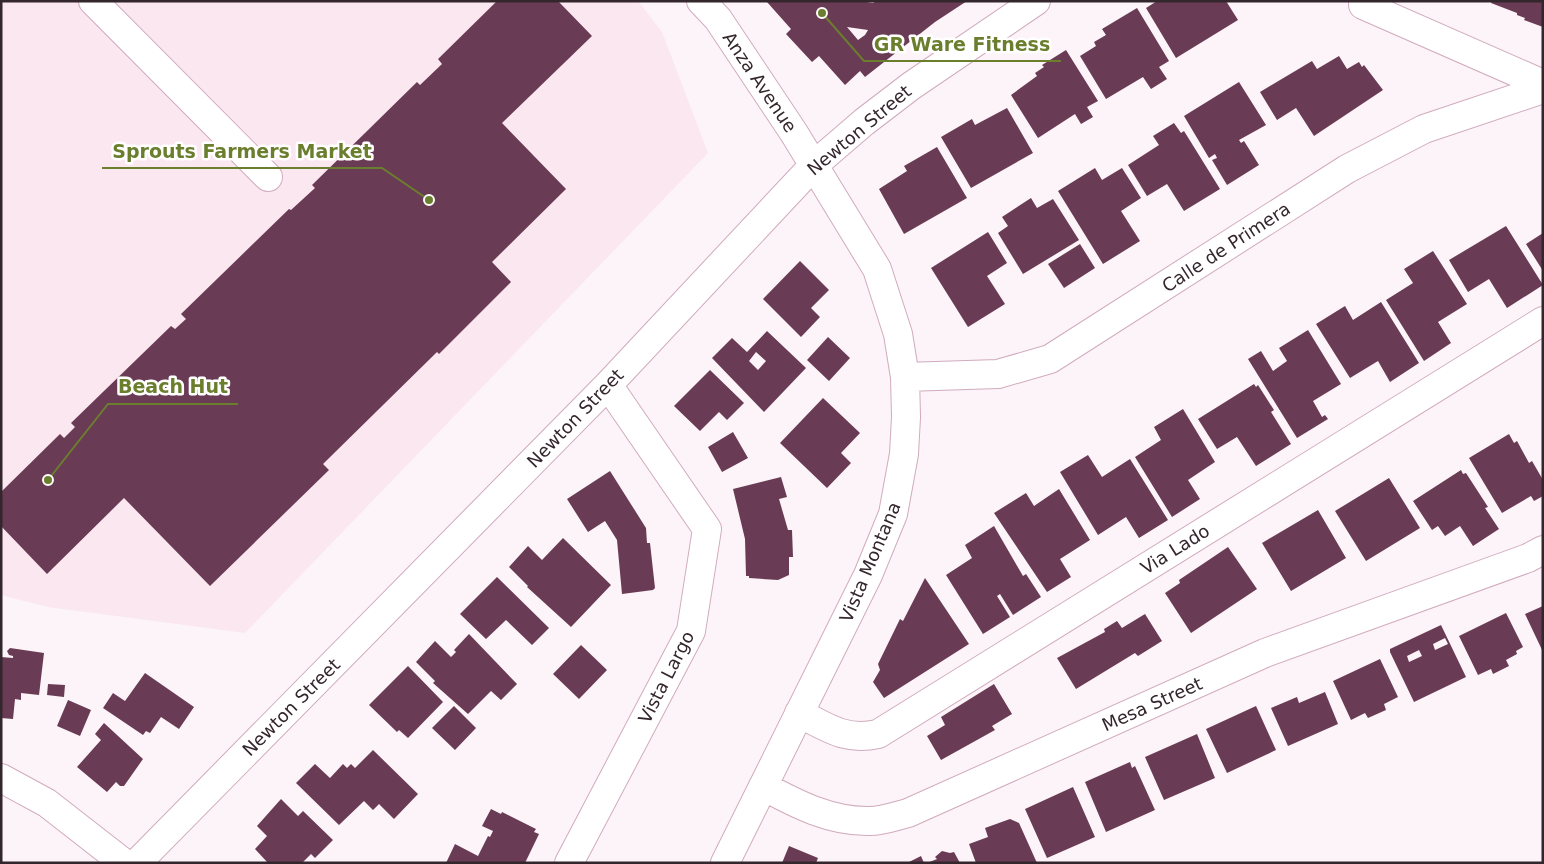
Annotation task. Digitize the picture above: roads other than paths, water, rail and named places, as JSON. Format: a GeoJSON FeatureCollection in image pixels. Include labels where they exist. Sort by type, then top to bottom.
{"type":"FeatureCollection","features":[{"type":"Feature","properties":{"kind":"street"},"geometry":{"type":"LineString","coordinates":[[93,1],[268,178]]}},
{"type":"Feature","properties":{"kind":"street","name":"Anza Avenue"},"geometry":{"type":"LineString","coordinates":[[702,1],[718,20],[814,165]]}},
{"type":"Feature","properties":{"kind":"street","name":"Newton Street"},"geometry":{"type":"LineString","coordinates":[[137,863],[608,384],[814,165],[864,122],[911,86],[1036,1]]}},
{"type":"Feature","properties":{"kind":"street"},"geometry":{"type":"LineString","coordinates":[[1364,3],[1543,84]]}},
{"type":"Feature","properties":{"kind":"street","name":"Calle de Primera"},"geometry":{"type":"LineString","coordinates":[[905,377],[998,374],[1050,359],[1347,169],[1424,129],[1543,89]]}},
{"type":"Feature","properties":{"kind":"street","name":"Vista Montana"},"geometry":{"type":"LineString","coordinates":[[724,863],[868,575],[893,514],[904,454],[906,417],[905,377],[898,334],[877,269],[814,165]]}},
{"type":"Feature","properties":{"kind":"street","name":"Via Lado"},"geometry":{"type":"LineString","coordinates":[[799,713],[843,735],[860,737],[878,734],[1543,320]]}},
{"type":"Feature","properties":{"kind":"street","name":"Vista Largo"},"geometry":{"type":"LineString","coordinates":[[569,863],[691,631],[707,529],[608,384]]}},
{"type":"Feature","properties":{"kind":"street","name":"Mesa Street"},"geometry":{"type":"LineString","coordinates":[[762,786],[797,804],[831,816],[870,821],[908,813],[1265,653],[1519,561],[1543,550]]}},
{"type":"Feature","properties":{"kind":"street"},"geometry":{"type":"LineString","coordinates":[[1,778],[47,803],[124,863]]}},
{"type":"Feature","properties":{"kind":"place","name":"GR Ware Fitness"},"geometry":{"type":"Point","coordinates":[822,13]}},
{"type":"Feature","properties":{"kind":"place","name":"Sprouts Farmers Market"},"geometry":{"type":"Point","coordinates":[429,200]}},
{"type":"Feature","properties":{"kind":"place","name":"Beach Hut"},"geometry":{"type":"Point","coordinates":[48,480]}}]}
